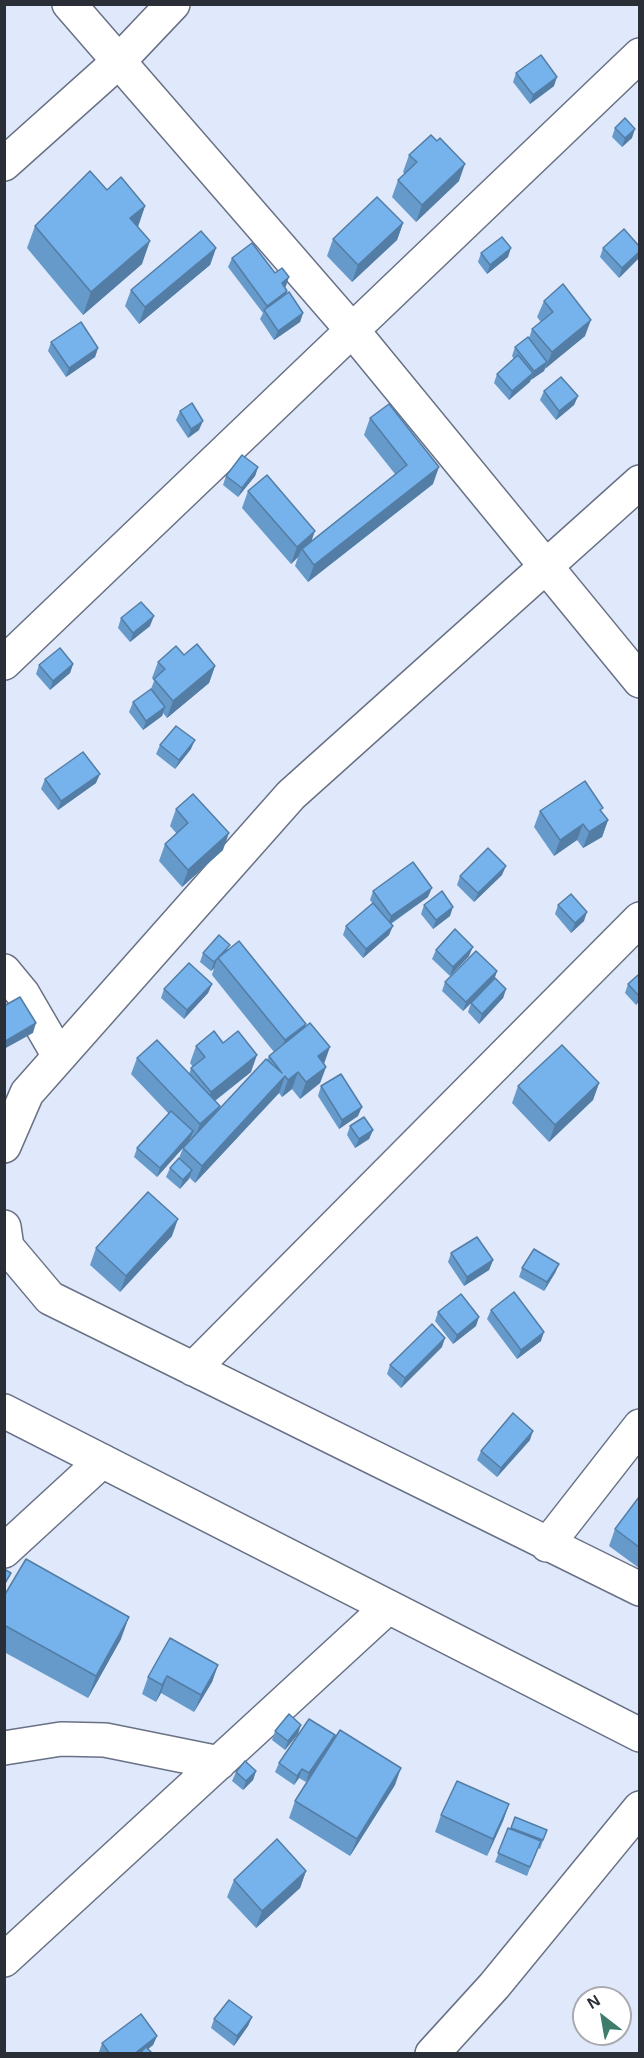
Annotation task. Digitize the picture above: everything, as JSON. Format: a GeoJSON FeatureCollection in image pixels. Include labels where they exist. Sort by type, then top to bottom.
{"type":"FeatureCollection","features":[{"type":"Feature","properties":{"kind":"street"},"geometry":{"type":"LineString","coordinates":[[69,4],[352,330],[545,569],[639,681]]}},
{"type":"Feature","properties":{"kind":"street"},"geometry":{"type":"LineString","coordinates":[[4,164],[118,62],[173,4]]}},
{"type":"Feature","properties":{"kind":"street"},"geometry":{"type":"LineString","coordinates":[[4,663],[639,55]]}},
{"type":"Feature","properties":{"kind":"street"},"geometry":{"type":"LineString","coordinates":[[4,1146],[27,1093],[291,795],[545,569],[639,482]]}},
{"type":"Feature","properties":{"kind":"street"},"geometry":{"type":"LineString","coordinates":[[193,1369],[639,919]]}},
{"type":"Feature","properties":{"kind":"street"},"geometry":{"type":"LineString","coordinates":[[4,971],[23,994],[59,1056]]}},
{"type":"Feature","properties":{"kind":"street"},"geometry":{"type":"LineString","coordinates":[[4,1227],[7,1247],[50,1298],[639,1589]]}},
{"type":"Feature","properties":{"kind":"street"},"geometry":{"type":"LineString","coordinates":[[4,1411],[639,1735]]}},
{"type":"Feature","properties":{"kind":"street"},"geometry":{"type":"LineString","coordinates":[[547,1545],[639,1426]]}},
{"type":"Feature","properties":{"kind":"street"},"geometry":{"type":"LineString","coordinates":[[4,1551],[102,1461]]}},
{"type":"Feature","properties":{"kind":"street"},"geometry":{"type":"LineString","coordinates":[[4,1960],[388,1607]]}},
{"type":"Feature","properties":{"kind":"street"},"geometry":{"type":"LineString","coordinates":[[4,1748],[61,1739],[105,1740],[219,1763]]}},
{"type":"Feature","properties":{"kind":"street"},"geometry":{"type":"LineString","coordinates":[[432,2054],[494,1986],[639,1808]]}},
{"type":"Feature","properties":{"kind":"building"},"geometry":{"type":"Polygon","coordinates":[[[541,55],[557,77],[533,95],[516,73],[541,55]]]}},
{"type":"Feature","properties":{"kind":"building"},"geometry":{"type":"Polygon","coordinates":[[[625,118],[635,129],[625,138],[615,128],[625,118]]]}},
{"type":"Feature","properties":{"kind":"building"},"geometry":{"type":"Polygon","coordinates":[[[431,135],[437,141],[440,138],[465,164],[422,205],[398,180],[417,162],[409,155],[431,135]]]}},
{"type":"Feature","properties":{"kind":"building"},"geometry":{"type":"Polygon","coordinates":[[[90,171],[107,190],[121,177],[145,206],[130,218],[150,241],[91,292],[35,226],[90,171]]]}},
{"type":"Feature","properties":{"kind":"building"},"geometry":{"type":"Polygon","coordinates":[[[377,197],[403,223],[358,265],[333,239],[377,197]]]}},
{"type":"Feature","properties":{"kind":"building"},"geometry":{"type":"Polygon","coordinates":[[[624,229],[639,246],[639,252],[622,268],[603,248],[624,229]]]}},
{"type":"Feature","properties":{"kind":"building"},"geometry":{"type":"Polygon","coordinates":[[[201,231],[216,248],[145,307],[131,290],[201,231]]]}},
{"type":"Feature","properties":{"kind":"building"},"geometry":{"type":"Polygon","coordinates":[[[502,237],[511,248],[490,265],[481,253],[502,237]]]}},
{"type":"Feature","properties":{"kind":"building"},"geometry":{"type":"Polygon","coordinates":[[[252,243],[275,273],[282,268],[289,277],[282,283],[287,291],[267,306],[232,258],[252,243]]]}},
{"type":"Feature","properties":{"kind":"building"},"geometry":{"type":"Polygon","coordinates":[[[563,284],[591,320],[552,352],[532,329],[553,312],[544,301],[563,284]]]}},
{"type":"Feature","properties":{"kind":"building"},"geometry":{"type":"Polygon","coordinates":[[[289,292],[303,313],[278,331],[264,310],[289,292]]]}},
{"type":"Feature","properties":{"kind":"building"},"geometry":{"type":"Polygon","coordinates":[[[81,322],[98,348],[69,368],[51,342],[81,322]]]}},
{"type":"Feature","properties":{"kind":"building"},"geometry":{"type":"Polygon","coordinates":[[[528,337],[547,362],[534,371],[515,347],[528,337]]]}},
{"type":"Feature","properties":{"kind":"building"},"geometry":{"type":"Polygon","coordinates":[[[518,355],[533,373],[512,391],[497,374],[518,355]]]}},
{"type":"Feature","properties":{"kind":"building"},"geometry":{"type":"Polygon","coordinates":[[[561,377],[578,396],[559,411],[544,391],[561,377]]]}},
{"type":"Feature","properties":{"kind":"building"},"geometry":{"type":"Polygon","coordinates":[[[192,403],[203,421],[191,429],[180,411],[192,403]]]}},
{"type":"Feature","properties":{"kind":"building"},"geometry":{"type":"Polygon","coordinates":[[[389,404],[439,467],[314,565],[302,549],[407,465],[370,418],[389,404]]]}},
{"type":"Feature","properties":{"kind":"building"},"geometry":{"type":"Polygon","coordinates":[[[242,455],[258,467],[242,488],[226,476],[242,455]]]}},
{"type":"Feature","properties":{"kind":"building"},"geometry":{"type":"Polygon","coordinates":[[[267,475],[315,531],[297,547],[248,491],[267,475]]]}},
{"type":"Feature","properties":{"kind":"building"},"geometry":{"type":"Polygon","coordinates":[[[141,602],[154,616],[133,633],[121,618],[141,602]]]}},
{"type":"Feature","properties":{"kind":"building"},"geometry":{"type":"Polygon","coordinates":[[[197,644],[215,666],[173,701],[154,679],[165,669],[158,662],[176,646],[184,655],[197,644]]]}},
{"type":"Feature","properties":{"kind":"building"},"geometry":{"type":"Polygon","coordinates":[[[60,648],[73,664],[53,681],[39,665],[60,648]]]}},
{"type":"Feature","properties":{"kind":"building"},"geometry":{"type":"Polygon","coordinates":[[[151,689],[165,707],[146,721],[133,702],[151,689]]]}},
{"type":"Feature","properties":{"kind":"building"},"geometry":{"type":"Polygon","coordinates":[[[176,726],[195,740],[179,760],[160,745],[176,726]]]}},
{"type":"Feature","properties":{"kind":"building"},"geometry":{"type":"Polygon","coordinates":[[[83,752],[100,774],[61,801],[45,779],[83,752]]]}},
{"type":"Feature","properties":{"kind":"building"},"geometry":{"type":"Polygon","coordinates":[[[585,781],[603,808],[600,810],[608,820],[589,832],[583,824],[560,840],[540,811],[585,781]]]}},
{"type":"Feature","properties":{"kind":"building"},"geometry":{"type":"Polygon","coordinates":[[[193,794],[229,833],[188,870],[165,844],[188,823],[176,809],[193,794]]]}},
{"type":"Feature","properties":{"kind":"building"},"geometry":{"type":"Polygon","coordinates":[[[488,848],[506,866],[478,893],[460,876],[488,848]]]}},
{"type":"Feature","properties":{"kind":"building"},"geometry":{"type":"Polygon","coordinates":[[[413,862],[432,888],[391,916],[373,891],[413,862]]]}},
{"type":"Feature","properties":{"kind":"building"},"geometry":{"type":"Polygon","coordinates":[[[442,891],[453,907],[436,920],[424,905],[442,891]]]}},
{"type":"Feature","properties":{"kind":"building"},"geometry":{"type":"Polygon","coordinates":[[[571,894],[587,912],[575,923],[558,905],[571,894]]]}},
{"type":"Feature","properties":{"kind":"building"},"geometry":{"type":"Polygon","coordinates":[[[373,903],[393,926],[366,949],[346,926],[373,903]]]}},
{"type":"Feature","properties":{"kind":"building"},"geometry":{"type":"Polygon","coordinates":[[[455,929],[473,947],[453,967],[436,950],[455,929]]]}},
{"type":"Feature","properties":{"kind":"building"},"geometry":{"type":"Polygon","coordinates":[[[219,935],[230,945],[214,962],[203,953],[219,935]]]}},
{"type":"Feature","properties":{"kind":"building"},"geometry":{"type":"Polygon","coordinates":[[[239,941],[306,1024],[285,1040],[218,958],[239,941]]]}},
{"type":"Feature","properties":{"kind":"building"},"geometry":{"type":"Polygon","coordinates":[[[476,951],[497,971],[466,1002],[445,982],[476,951]]]}},
{"type":"Feature","properties":{"kind":"building"},"geometry":{"type":"Polygon","coordinates":[[[189,963],[212,984],[187,1010],[164,989],[189,963]]]}},
{"type":"Feature","properties":{"kind":"building"},"geometry":{"type":"Polygon","coordinates":[[[638,975],[639,977],[639,996],[628,984],[638,975]]]}},
{"type":"Feature","properties":{"kind":"building"},"geometry":{"type":"Polygon","coordinates":[[[495,978],[506,989],[482,1014],[471,1003],[495,978]]]}},
{"type":"Feature","properties":{"kind":"building"},"geometry":{"type":"Polygon","coordinates":[[[20,997],[36,1023],[4,1042],[4,1006],[20,997]]]}},
{"type":"Feature","properties":{"kind":"building"},"geometry":{"type":"Polygon","coordinates":[[[310,1023],[330,1047],[318,1056],[326,1067],[306,1082],[298,1072],[288,1080],[285,1076],[202,1166],[183,1148],[266,1059],[282,1073],[269,1056],[310,1023]]]}},
{"type":"Feature","properties":{"kind":"building"},"geometry":{"type":"Polygon","coordinates":[[[214,1031],[223,1043],[238,1031],[257,1055],[211,1092],[191,1068],[205,1057],[196,1046],[214,1031]]]}},
{"type":"Feature","properties":{"kind":"building"},"geometry":{"type":"Polygon","coordinates":[[[157,1040],[220,1106],[200,1124],[137,1058],[157,1040]]]}},
{"type":"Feature","properties":{"kind":"building"},"geometry":{"type":"Polygon","coordinates":[[[562,1045],[599,1083],[555,1125],[518,1086],[562,1045]]]}},
{"type":"Feature","properties":{"kind":"building"},"geometry":{"type":"Polygon","coordinates":[[[341,1074],[362,1107],[342,1120],[321,1086],[341,1074]]]}},
{"type":"Feature","properties":{"kind":"building"},"geometry":{"type":"Polygon","coordinates":[[[171,1111],[193,1131],[160,1168],[137,1148],[171,1111]]]}},
{"type":"Feature","properties":{"kind":"building"},"geometry":{"type":"Polygon","coordinates":[[[364,1117],[373,1130],[359,1139],[350,1126],[364,1117]]]}},
{"type":"Feature","properties":{"kind":"building"},"geometry":{"type":"Polygon","coordinates":[[[179,1158],[192,1170],[183,1180],[170,1168],[179,1158]]]}},
{"type":"Feature","properties":{"kind":"building"},"geometry":{"type":"Polygon","coordinates":[[[148,1192],[178,1219],[126,1276],[96,1248],[148,1192]]]}},
{"type":"Feature","properties":{"kind":"building"},"geometry":{"type":"Polygon","coordinates":[[[477,1237],[493,1260],[467,1277],[451,1253],[477,1237]]]}},
{"type":"Feature","properties":{"kind":"building"},"geometry":{"type":"Polygon","coordinates":[[[534,1249],[559,1264],[547,1282],[522,1268],[534,1249]]]}},
{"type":"Feature","properties":{"kind":"building"},"geometry":{"type":"Polygon","coordinates":[[[514,1292],[544,1332],[521,1350],[491,1310],[514,1292]]]}},
{"type":"Feature","properties":{"kind":"building"},"geometry":{"type":"Polygon","coordinates":[[[461,1294],[479,1317],[457,1335],[438,1312],[461,1294]]]}},
{"type":"Feature","properties":{"kind":"building"},"geometry":{"type":"Polygon","coordinates":[[[432,1324],[445,1338],[405,1378],[390,1365],[432,1324]]]}},
{"type":"Feature","properties":{"kind":"building"},"geometry":{"type":"Polygon","coordinates":[[[513,1413],[533,1431],[501,1468],[481,1451],[513,1413]]]}},
{"type":"Feature","properties":{"kind":"building"},"geometry":{"type":"Polygon","coordinates":[[[639,1497],[639,1547],[615,1529],[639,1497]]]}},
{"type":"Feature","properties":{"kind":"building"},"geometry":{"type":"Polygon","coordinates":[[[26,1559],[129,1617],[96,1676],[4,1625],[4,1596],[26,1559]]]}},
{"type":"Feature","properties":{"kind":"building"},"geometry":{"type":"Polygon","coordinates":[[[4,1569],[11,1573],[4,1585],[4,1569]]]}},
{"type":"Feature","properties":{"kind":"building"},"geometry":{"type":"Polygon","coordinates":[[[170,1638],[218,1665],[201,1695],[167,1676],[162,1685],[148,1677],[170,1638]]]}},
{"type":"Feature","properties":{"kind":"building"},"geometry":{"type":"Polygon","coordinates":[[[289,1714],[301,1725],[288,1741],[275,1731],[289,1714]]]}},
{"type":"Feature","properties":{"kind":"building"},"geometry":{"type":"Polygon","coordinates":[[[309,1719],[335,1735],[309,1773],[302,1769],[297,1776],[279,1763],[309,1719]]]}},
{"type":"Feature","properties":{"kind":"building"},"geometry":{"type":"Polygon","coordinates":[[[340,1730],[401,1768],[357,1839],[295,1801],[340,1730]]]}},
{"type":"Feature","properties":{"kind":"building"},"geometry":{"type":"Polygon","coordinates":[[[245,1761],[256,1771],[246,1781],[236,1772],[245,1761]]]}},
{"type":"Feature","properties":{"kind":"building"},"geometry":{"type":"Polygon","coordinates":[[[457,1781],[509,1804],[493,1839],[441,1815],[457,1781]]]}},
{"type":"Feature","properties":{"kind":"building"},"geometry":{"type":"Polygon","coordinates":[[[515,1817],[547,1830],[543,1840],[511,1828],[515,1817]]]}},
{"type":"Feature","properties":{"kind":"building"},"geometry":{"type":"Polygon","coordinates":[[[508,1828],[541,1841],[530,1867],[498,1853],[508,1828]]]}},
{"type":"Feature","properties":{"kind":"building"},"geometry":{"type":"Polygon","coordinates":[[[277,1839],[306,1871],[262,1911],[234,1880],[277,1839]]]}},
{"type":"Feature","properties":{"kind":"building"},"geometry":{"type":"Polygon","coordinates":[[[229,2000],[252,2017],[237,2036],[214,2019],[229,2000]]]}},
{"type":"Feature","properties":{"kind":"building"},"geometry":{"type":"Polygon","coordinates":[[[141,2014],[157,2036],[134,2054],[110,2054],[102,2043],[141,2014]]]}},
{"type":"Feature","properties":{"kind":"building"},"geometry":{"type":"Polygon","coordinates":[[[146,2047],[153,2054],[139,2054],[146,2047]]]}}]}
